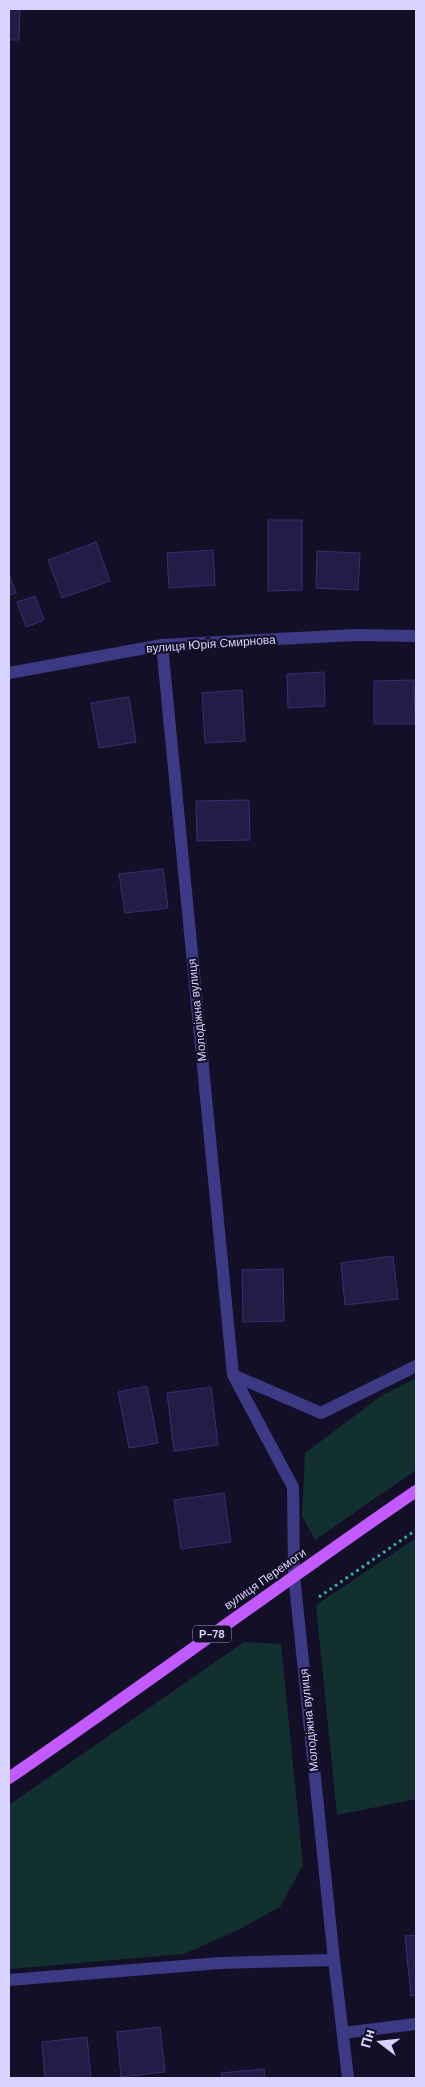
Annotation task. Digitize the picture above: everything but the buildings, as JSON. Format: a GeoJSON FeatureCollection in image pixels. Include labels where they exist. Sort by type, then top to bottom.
{"type":"FeatureCollection","features":[{"type":"Feature","properties":{"kind":"main road","name":"вулиця Перемоги"},"geometry":{"type":"LineString","coordinates":[[9,1778],[102,1714],[294,1575],[416,1491]]}},
{"type":"Feature","properties":{"kind":"street","name":"вулиця Юрія Смирнова"},"geometry":{"type":"LineString","coordinates":[[9,673],[162,645],[354,635],[416,636]]}},
{"type":"Feature","properties":{"kind":"street","name":"Молодіжна вулиця"},"geometry":{"type":"LineString","coordinates":[[162,645],[233,1375],[293,1487],[294,1575],[348,2078]]}},
{"type":"Feature","properties":{"kind":"street"},"geometry":{"type":"LineString","coordinates":[[233,1375],[321,1413],[416,1366]]}},
{"type":"Feature","properties":{"kind":"street"},"geometry":{"type":"LineString","coordinates":[[9,1980],[220,1963],[334,1960]]}},
{"type":"Feature","properties":{"kind":"street"},"geometry":{"type":"LineString","coordinates":[[343,2033],[416,2024]]}},
{"type":"Feature","properties":{"kind":"path"},"geometry":{"type":"LineString","coordinates":[[298,1611],[416,1530]]}},
{"type":"Feature","properties":{"kind":"green space"},"geometry":{"type":"Polygon","coordinates":[[[416,1378],[416,1470],[315,1540],[302,1516],[305,1453],[381,1396],[416,1378]]]}},
{"type":"Feature","properties":{"kind":"green space"},"geometry":{"type":"Polygon","coordinates":[[[416,1538],[416,1799],[337,1815],[316,1605],[416,1538]]]}},
{"type":"Feature","properties":{"kind":"green space"},"geometry":{"type":"Polygon","coordinates":[[[244,1642],[281,1644],[303,1865],[280,1907],[240,1929],[184,1954],[9,1969],[9,1805],[244,1642]]]}}]}
